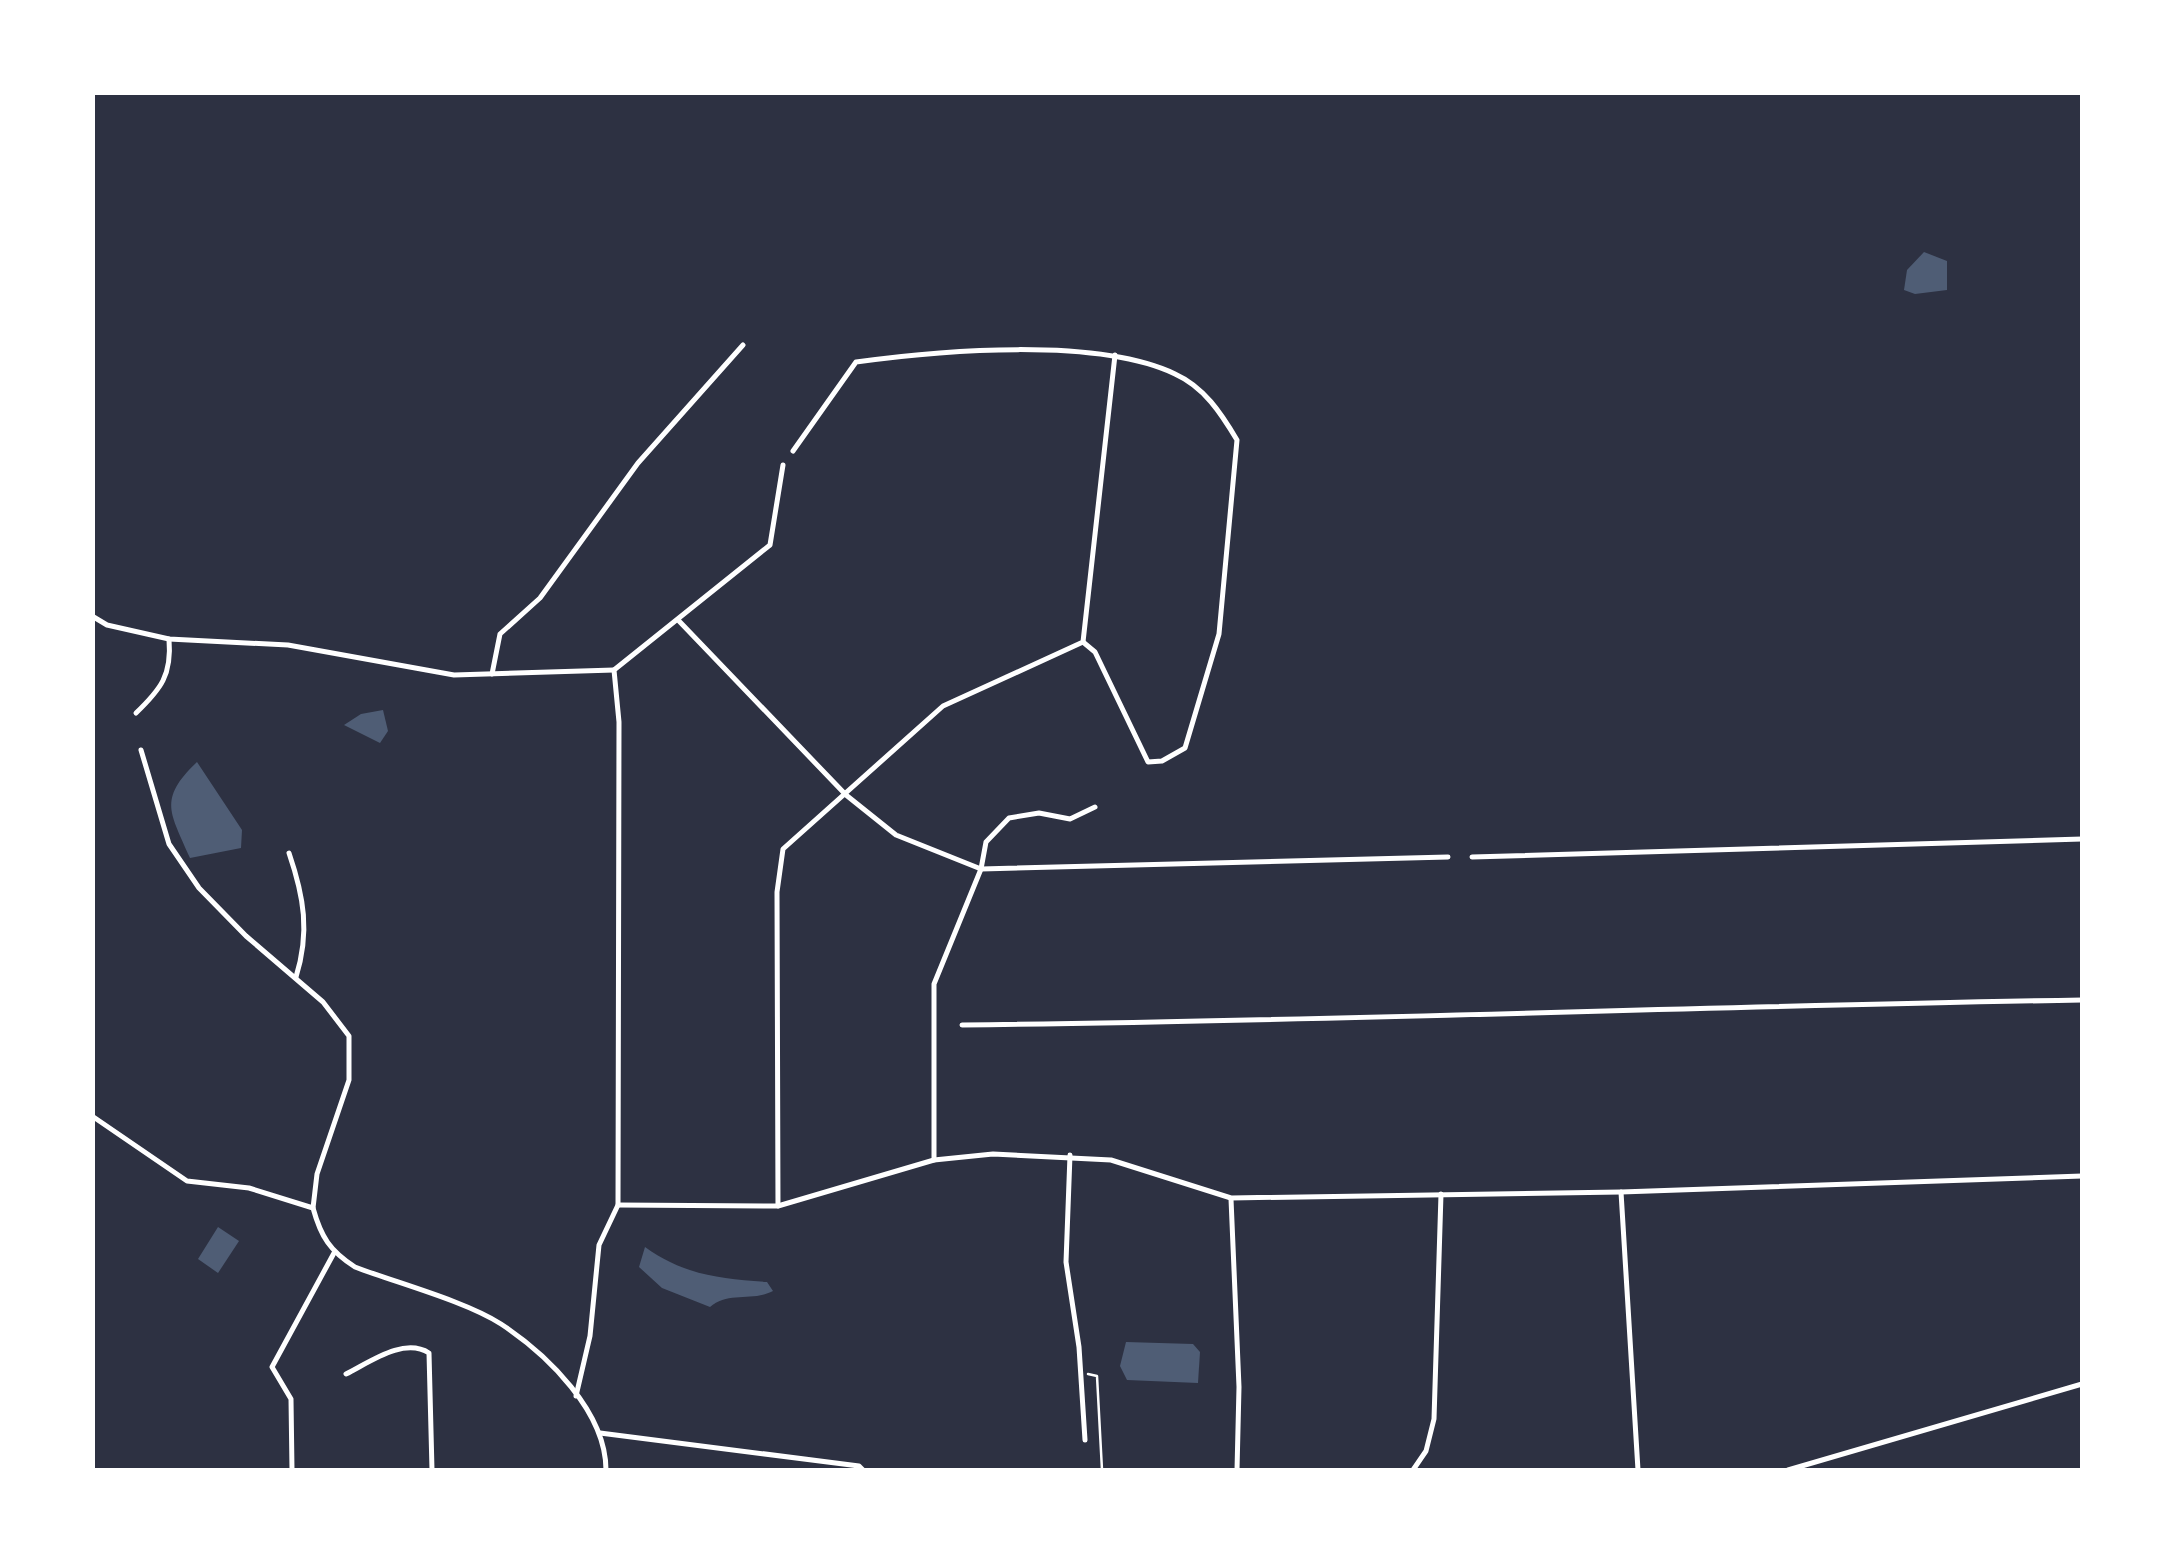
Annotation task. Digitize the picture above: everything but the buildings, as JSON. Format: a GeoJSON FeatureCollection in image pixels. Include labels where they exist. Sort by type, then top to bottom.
{"type":"FeatureCollection","features":[{"type":"Feature","properties":{"kind":"street"},"geometry":{"type":"LineString","coordinates":[[492,674],[500,634],[540,598],[638,462],[743,345]]}},
{"type":"Feature","properties":{"kind":"street"},"geometry":{"type":"LineString","coordinates":[[793,451],[856,362],[962,352],[1114,355],[1176,374],[1200,389],[1237,440],[1219,634],[1185,748],[1162,761],[1148,762],[1095,652],[1083,642]]}},
{"type":"Feature","properties":{"kind":"street"},"geometry":{"type":"LineString","coordinates":[[1083,642],[1114,355]]}},
{"type":"Feature","properties":{"kind":"street"},"geometry":{"type":"LineString","coordinates":[[92,616],[107,625],[169,639],[288,644],[454,676],[614,670],[770,545],[784,466]]}},
{"type":"Feature","properties":{"kind":"street"},"geometry":{"type":"LineString","coordinates":[[679,621],[846,795],[896,836],[981,869],[1448,857]]}},
{"type":"Feature","properties":{"kind":"street"},"geometry":{"type":"LineString","coordinates":[[136,713],[160,690],[171,667],[169,639]]}},
{"type":"Feature","properties":{"kind":"street"},"geometry":{"type":"LineString","coordinates":[[778,1206],[777,892],[783,848],[943,706],[1083,642]]}},
{"type":"Feature","properties":{"kind":"street"},"geometry":{"type":"LineString","coordinates":[[576,1396],[590,1336],[599,1244],[618,1205],[619,722],[614,670]]}},
{"type":"Feature","properties":{"kind":"street"},"geometry":{"type":"LineString","coordinates":[[141,750],[169,844],[189,874],[246,936],[341,1020],[349,1036],[349,1080],[327,1141],[312,1208],[320,1235],[334,1253],[355,1266],[500,1324],[563,1378],[606,1443],[606,1470]]}},
{"type":"Feature","properties":{"kind":"street"},"geometry":{"type":"LineString","coordinates":[[934,1160],[934,984],[981,869],[986,842],[1010,818],[1039,812],[1070,819],[1095,807]]}},
{"type":"Feature","properties":{"kind":"street"},"geometry":{"type":"LineString","coordinates":[[1472,856],[2082,839]]}},
{"type":"Feature","properties":{"kind":"street"},"geometry":{"type":"LineString","coordinates":[[288,853],[304,894],[306,945],[296,977]]}},
{"type":"Feature","properties":{"kind":"street"},"geometry":{"type":"LineString","coordinates":[[962,1026],[2082,1000]]}},
{"type":"Feature","properties":{"kind":"street"},"geometry":{"type":"LineString","coordinates":[[92,1116],[187,1181],[249,1188],[312,1208]]}},
{"type":"Feature","properties":{"kind":"street"},"geometry":{"type":"LineString","coordinates":[[618,1205],[778,1206],[934,1160],[994,1154],[1111,1160],[1231,1198],[1621,1192],[2082,1176]]}},
{"type":"Feature","properties":{"kind":"street"},"geometry":{"type":"LineString","coordinates":[[1070,1155],[1066,1262],[1082,1372],[1085,1440]]}},
{"type":"Feature","properties":{"kind":"street"},"geometry":{"type":"LineString","coordinates":[[1621,1192],[1638,1470]]}},
{"type":"Feature","properties":{"kind":"street"},"geometry":{"type":"LineString","coordinates":[[1413,1470],[1426,1451],[1434,1419],[1441,1194]]}},
{"type":"Feature","properties":{"kind":"street"},"geometry":{"type":"LineString","coordinates":[[1231,1198],[1239,1387],[1237,1470]]}},
{"type":"Feature","properties":{"kind":"street"},"geometry":{"type":"LineString","coordinates":[[292,1470],[291,1399],[272,1368],[334,1253]]}},
{"type":"Feature","properties":{"kind":"street"},"geometry":{"type":"LineString","coordinates":[[346,1374],[406,1346],[418,1346],[429,1353],[432,1470]]}},
{"type":"Feature","properties":{"kind":"street"},"geometry":{"type":"LineString","coordinates":[[1788,1470],[2082,1384]]}},
{"type":"Feature","properties":{"kind":"street"},"geometry":{"type":"LineString","coordinates":[[600,1434],[863,1470]]}},
{"type":"Feature","properties":{"kind":"path"},"geometry":{"type":"LineString","coordinates":[[1082,1372],[1097,1376],[1102,1470]]}},
{"type":"Feature","properties":{"kind":"water"},"geometry":{"type":"Polygon","coordinates":[[[1924,252],[1947,261],[1947,290],[1915,294],[1904,290],[1907,270],[1924,252]]]}},
{"type":"Feature","properties":{"kind":"water"},"geometry":{"type":"Polygon","coordinates":[[[383,710],[388,731],[380,743],[344,725],[361,714],[383,710]]]}},
{"type":"Feature","properties":{"kind":"water"},"geometry":{"type":"Polygon","coordinates":[[[197,762],[242,830],[241,848],[190,858],[171,807],[176,787],[197,762]]]}},
{"type":"Feature","properties":{"kind":"water"},"geometry":{"type":"Polygon","coordinates":[[[218,1227],[239,1241],[218,1273],[198,1259],[218,1227]]]}},
{"type":"Feature","properties":{"kind":"water"},"geometry":{"type":"Polygon","coordinates":[[[645,1247],[689,1270],[767,1282],[773,1291],[724,1299],[710,1307],[662,1288],[639,1267],[645,1247]]]}},
{"type":"Feature","properties":{"kind":"water"},"geometry":{"type":"Polygon","coordinates":[[[1126,1342],[1193,1344],[1200,1352],[1198,1383],[1127,1380],[1120,1366],[1126,1342]]]}}]}
